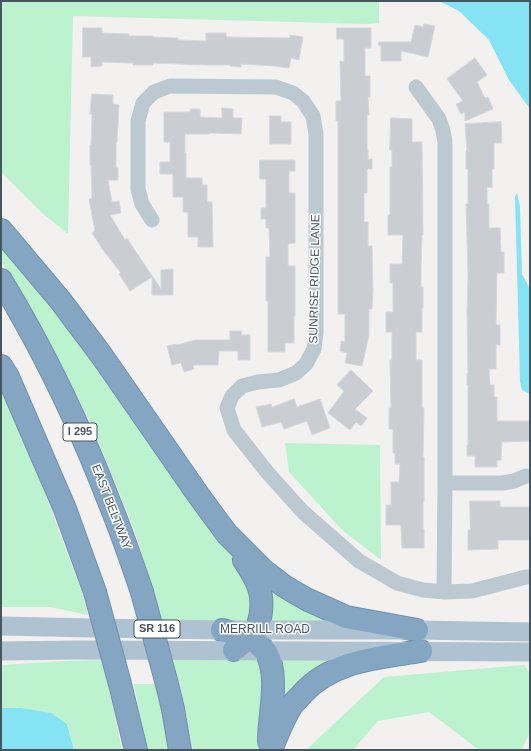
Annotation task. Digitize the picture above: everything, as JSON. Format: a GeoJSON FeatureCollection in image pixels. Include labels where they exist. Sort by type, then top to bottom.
{"type":"FeatureCollection","features":[{"type":"Feature","properties":{"kind":"highway"},"geometry":{"type":"LineString","coordinates":[[1,230],[60,300],[142,413],[251,570],[260,589],[262,610],[251,642]]}},
{"type":"Feature","properties":{"kind":"highway","name":"EAST BELTWAY"},"geometry":{"type":"LineString","coordinates":[[1,280],[35,340],[71,410],[111,505],[142,592],[167,684],[180,750]]}},
{"type":"Feature","properties":{"kind":"highway"},"geometry":{"type":"LineString","coordinates":[[1,366],[65,509],[94,592],[120,684],[136,750]]}},
{"type":"Feature","properties":{"kind":"highway"},"geometry":{"type":"LineString","coordinates":[[227,534],[262,570],[284,586],[306,599],[346,617],[417,630]]}},
{"type":"Feature","properties":{"kind":"highway"},"geometry":{"type":"LineString","coordinates":[[222,630],[251,642],[270,661],[273,682],[269,729],[270,750]]}},
{"type":"Feature","properties":{"kind":"highway"},"geometry":{"type":"LineString","coordinates":[[270,750],[292,705],[310,685],[331,672],[349,664],[366,660],[429,652]]}},
{"type":"Feature","properties":{"kind":"main road","name":"MERRILL ROAD"},"geometry":{"type":"LineString","coordinates":[[1,626],[222,630]]}},
{"type":"Feature","properties":{"kind":"main road","name":"MERRILL ROAD"},"geometry":{"type":"LineString","coordinates":[[1,651],[78,650],[251,642],[417,630],[529,642]]}},
{"type":"Feature","properties":{"kind":"main road","name":"MERRILL ROAD"},"geometry":{"type":"LineString","coordinates":[[251,642],[429,652],[529,642]]}},
{"type":"Feature","properties":{"kind":"street","name":"SUNRISE RIDGE LANE"},"geometry":{"type":"LineString","coordinates":[[152,220],[142,204],[138,189],[138,121],[144,103],[154,92],[170,86],[276,87],[293,93],[303,101],[313,116],[316,134],[316,332],[314,349],[306,364],[296,373],[279,380],[258,382],[242,386],[232,396],[227,408],[234,430],[266,472],[303,512],[359,561],[397,583],[423,590],[444,592],[472,591],[530,577]]}},
{"type":"Feature","properties":{"kind":"street"},"geometry":{"type":"LineString","coordinates":[[416,87],[439,119],[445,142],[444,592]]}},
{"type":"Feature","properties":{"kind":"street"},"geometry":{"type":"LineString","coordinates":[[445,483],[503,483],[514,481],[526,476]]}},
{"type":"Feature","properties":{"kind":"green space"},"geometry":{"type":"Polygon","coordinates":[[[1,1],[379,1],[379,23],[366,24],[73,16],[68,234],[41,212],[1,172],[1,1]]]}},
{"type":"Feature","properties":{"kind":"green space"},"geometry":{"type":"Polygon","coordinates":[[[1,237],[210,522],[255,587],[253,621],[162,622],[139,544],[91,424],[45,335],[20,290],[1,261],[1,237]]]}},
{"type":"Feature","properties":{"kind":"green space"},"geometry":{"type":"Polygon","coordinates":[[[1,389],[22,432],[82,593],[88,615],[50,607],[1,607],[1,389]]]}},
{"type":"Feature","properties":{"kind":"green space"},"geometry":{"type":"Polygon","coordinates":[[[285,443],[380,445],[381,560],[342,530],[289,472],[285,443]]]}},
{"type":"Feature","properties":{"kind":"green space"},"geometry":{"type":"Polygon","coordinates":[[[265,579],[340,620],[265,623],[265,579]]]}},
{"type":"Feature","properties":{"kind":"green space"},"geometry":{"type":"Polygon","coordinates":[[[172,656],[260,657],[266,664],[264,750],[193,750],[180,684],[172,656]]]}},
{"type":"Feature","properties":{"kind":"green space"},"geometry":{"type":"Polygon","coordinates":[[[280,658],[340,658],[286,698],[285,675],[280,658]]]}},
{"type":"Feature","properties":{"kind":"green space"},"geometry":{"type":"Polygon","coordinates":[[[101,660],[108,684],[122,750],[74,750],[67,724],[21,708],[1,708],[1,665],[101,660]]]}},
{"type":"Feature","properties":{"kind":"green space"},"geometry":{"type":"Polygon","coordinates":[[[524,665],[530,673],[530,732],[520,750],[479,750],[429,712],[378,721],[353,750],[306,750],[384,677],[524,665]]]}},
{"type":"Feature","properties":{"kind":"green space"},"geometry":{"type":"Polygon","coordinates":[[[134,684],[158,684],[174,750],[147,750],[134,684]]]}},
{"type":"Feature","properties":{"kind":"water"},"geometry":{"type":"Polygon","coordinates":[[[439,1],[530,1],[530,109],[509,80],[489,40],[459,11],[439,1]]]}},
{"type":"Feature","properties":{"kind":"water"},"geometry":{"type":"Polygon","coordinates":[[[517,193],[520,207],[522,274],[530,289],[530,394],[522,390],[520,381],[515,196],[517,193]]]}},
{"type":"Feature","properties":{"kind":"water"},"geometry":{"type":"Polygon","coordinates":[[[1,708],[21,708],[51,713],[67,724],[74,750],[1,750],[1,708]]]}},
{"type":"Feature","properties":{"kind":"building"},"geometry":{"type":"Polygon","coordinates":[[[424,24],[435,26],[428,57],[401,51],[401,61],[381,61],[381,46],[378,45],[379,42],[411,42],[415,25],[423,27],[424,24]]]}},
{"type":"Feature","properties":{"kind":"building"},"geometry":{"type":"Polygon","coordinates":[[[83,28],[102,28],[102,33],[129,34],[129,36],[178,38],[178,40],[206,41],[206,33],[226,33],[226,37],[290,38],[290,35],[303,37],[299,60],[291,58],[289,68],[241,64],[241,67],[230,65],[153,63],[153,65],[133,65],[133,63],[102,62],[102,66],[91,67],[91,57],[83,57],[83,28]]]}},
{"type":"Feature","properties":{"kind":"building"},"geometry":{"type":"Polygon","coordinates":[[[337,28],[371,28],[371,48],[365,48],[365,76],[370,76],[370,97],[368,97],[369,115],[367,115],[367,149],[368,159],[372,159],[372,169],[367,169],[367,193],[364,193],[364,222],[368,222],[368,246],[372,246],[373,290],[372,309],[369,309],[369,335],[362,366],[345,363],[347,353],[340,351],[341,341],[345,342],[345,314],[338,314],[338,121],[336,121],[336,101],[341,101],[340,61],[344,62],[344,39],[337,39],[337,28]]]}},
{"type":"Feature","properties":{"kind":"building"},"geometry":{"type":"Polygon","coordinates":[[[475,58],[487,75],[477,82],[485,98],[488,97],[493,109],[465,121],[465,112],[461,114],[456,104],[463,101],[447,79],[475,58]]]}},
{"type":"Feature","properties":{"kind":"building"},"geometry":{"type":"Polygon","coordinates":[[[92,94],[113,95],[113,104],[119,105],[116,142],[116,168],[118,168],[118,180],[108,180],[112,202],[119,201],[121,213],[110,215],[125,240],[127,238],[161,289],[161,270],[173,269],[173,295],[152,295],[152,277],[130,291],[119,274],[121,273],[92,233],[95,231],[89,199],[92,198],[90,145],[92,114],[90,114],[92,94]]]}},
{"type":"Feature","properties":{"kind":"building"},"geometry":{"type":"Polygon","coordinates":[[[222,108],[233,109],[233,118],[242,118],[241,134],[185,134],[186,178],[202,178],[202,185],[207,185],[207,202],[212,202],[213,247],[198,247],[198,237],[188,237],[188,212],[183,212],[183,197],[173,197],[173,174],[160,174],[160,162],[170,162],[170,142],[164,142],[164,112],[190,112],[190,109],[200,109],[200,117],[222,118],[222,108]]]}},
{"type":"Feature","properties":{"kind":"building"},"geometry":{"type":"Polygon","coordinates":[[[270,116],[281,116],[281,122],[291,122],[291,144],[270,144],[270,116]]]}},
{"type":"Feature","properties":{"kind":"building"},"geometry":{"type":"Polygon","coordinates":[[[391,118],[412,119],[412,142],[422,142],[423,235],[421,287],[423,287],[423,308],[422,332],[416,332],[416,360],[422,360],[422,408],[424,408],[424,548],[402,548],[401,525],[386,525],[386,505],[391,505],[391,482],[399,482],[400,464],[395,464],[395,453],[393,453],[393,429],[389,429],[389,408],[391,408],[390,360],[392,360],[392,332],[386,332],[386,312],[393,312],[393,283],[390,283],[390,264],[402,264],[403,235],[388,235],[388,215],[390,215],[390,167],[392,167],[392,150],[390,150],[391,118]]]}},
{"type":"Feature","properties":{"kind":"building"},"geometry":{"type":"Polygon","coordinates":[[[501,122],[502,143],[494,143],[492,188],[487,187],[489,228],[500,228],[501,252],[504,252],[504,273],[497,273],[496,325],[500,325],[500,345],[496,345],[496,369],[489,369],[490,385],[494,385],[494,397],[497,397],[497,421],[530,421],[530,441],[502,442],[501,460],[497,460],[497,467],[475,467],[475,456],[467,456],[468,276],[466,204],[468,204],[468,169],[466,169],[467,150],[465,124],[501,122]]]}},
{"type":"Feature","properties":{"kind":"building"},"geometry":{"type":"Polygon","coordinates":[[[260,160],[295,160],[295,171],[289,171],[289,193],[295,193],[295,243],[288,244],[288,266],[295,266],[294,343],[285,343],[285,352],[268,352],[266,257],[270,257],[269,228],[266,228],[266,219],[261,219],[261,208],[266,208],[266,179],[260,179],[260,160]]]}},
{"type":"Feature","properties":{"kind":"building"},"geometry":{"type":"Polygon","coordinates":[[[230,331],[242,331],[241,335],[250,335],[250,360],[238,360],[238,351],[219,351],[218,365],[193,365],[194,369],[184,372],[181,363],[172,365],[167,346],[196,340],[230,340],[230,331]]]}},
{"type":"Feature","properties":{"kind":"building"},"geometry":{"type":"Polygon","coordinates":[[[351,370],[373,391],[355,409],[367,418],[361,426],[356,422],[350,430],[328,413],[344,391],[337,385],[351,370]]]}},
{"type":"Feature","properties":{"kind":"building"},"geometry":{"type":"Polygon","coordinates":[[[294,399],[297,407],[320,399],[330,428],[312,435],[307,421],[284,429],[281,422],[262,427],[256,407],[271,404],[272,407],[294,399]]]}},
{"type":"Feature","properties":{"kind":"building"},"geometry":{"type":"Polygon","coordinates":[[[470,501],[500,501],[500,507],[530,507],[530,540],[498,540],[498,549],[468,550],[470,501]]]}}]}
